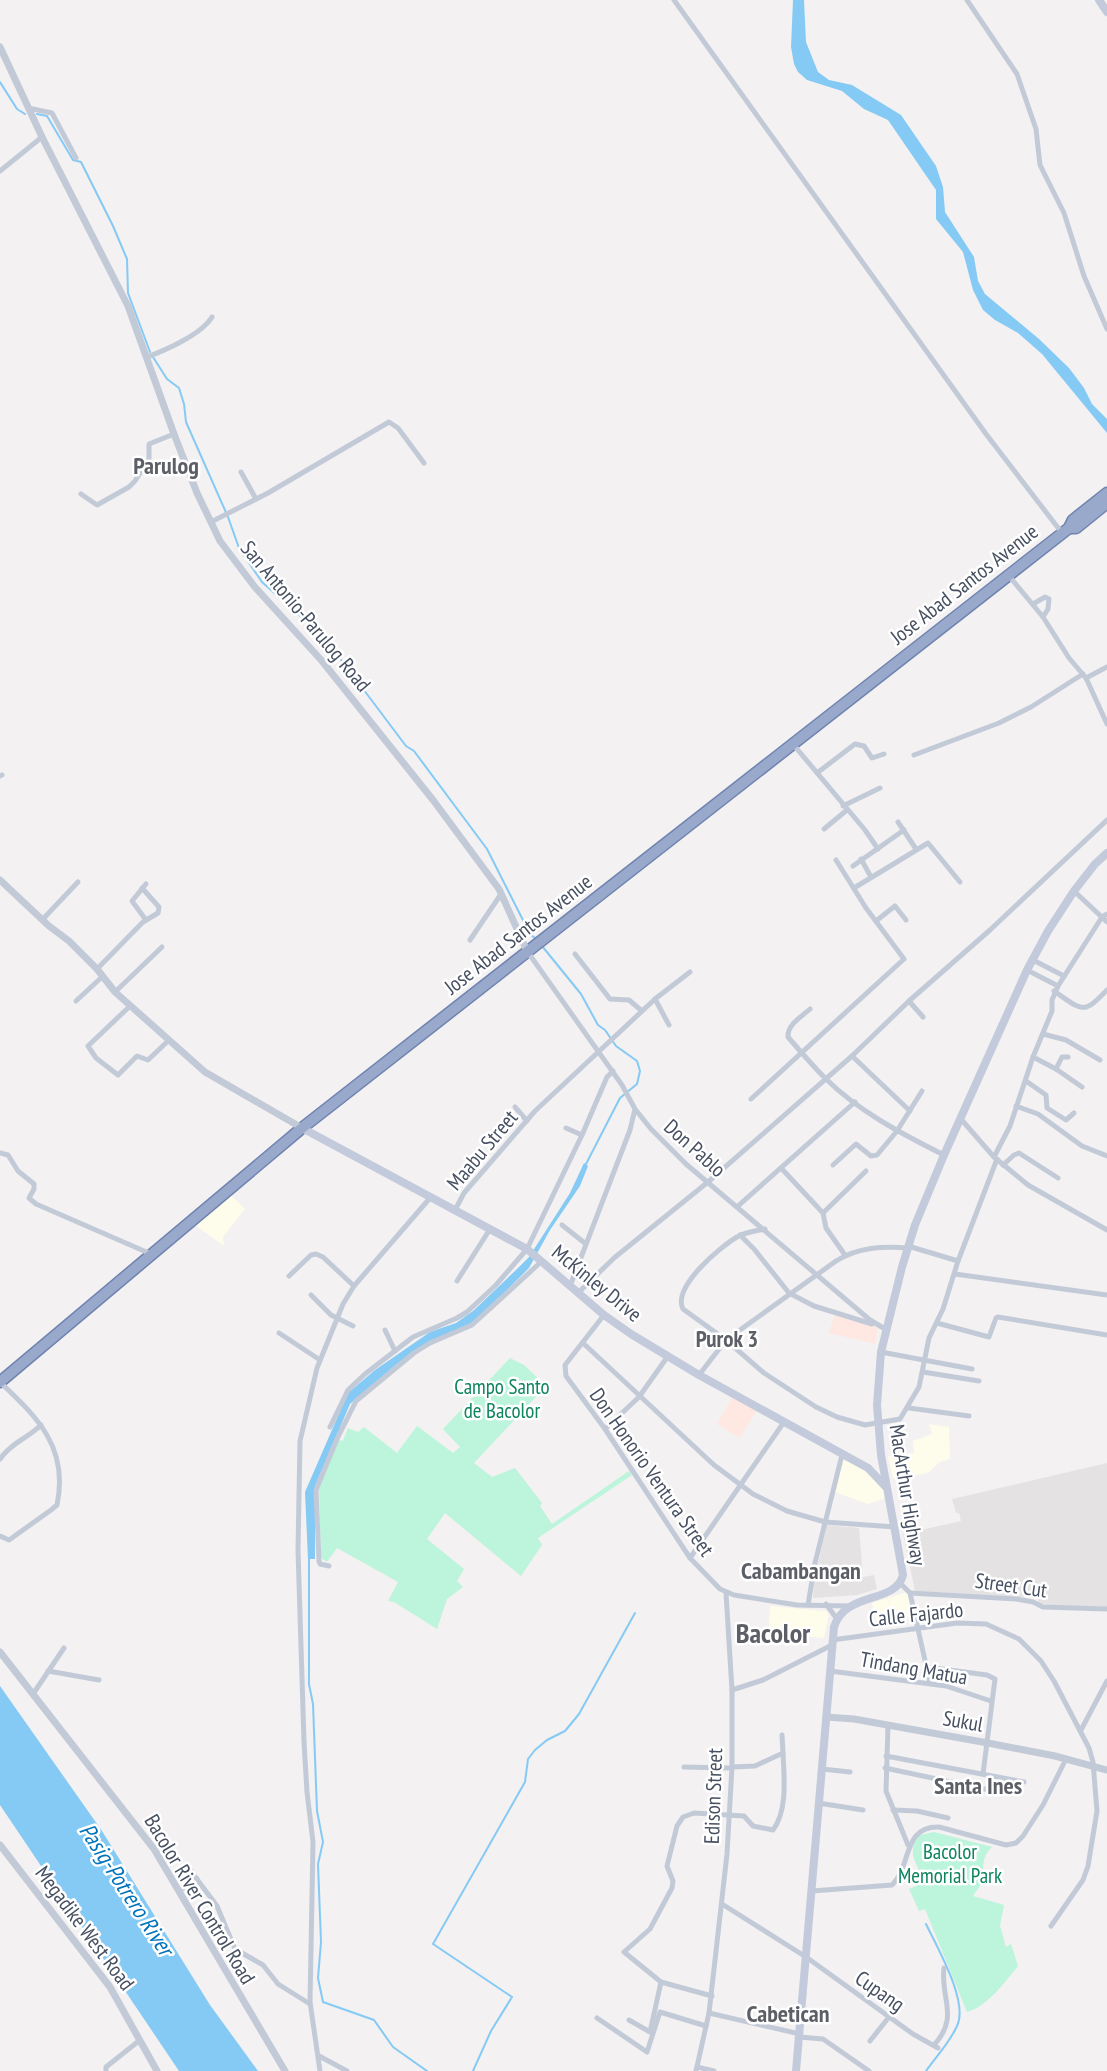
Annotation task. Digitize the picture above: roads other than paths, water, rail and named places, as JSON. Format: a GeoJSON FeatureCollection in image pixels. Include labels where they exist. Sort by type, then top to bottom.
{"type":"FeatureCollection","features":[{"type":"Feature","properties":{"kind":"highway","name":"Jose Abad Santos Avenue"},"geometry":{"type":"LineString","coordinates":[[0,1382],[302,1128],[1066,530],[1073,520],[1107,493]]}},
{"type":"Feature","properties":{"kind":"highway","name":"Jose Abad Santos Avenue"},"geometry":{"type":"LineString","coordinates":[[1066,530],[1076,528],[1107,503]]}},
{"type":"Feature","properties":{"kind":"main road"},"geometry":{"type":"LineString","coordinates":[[1099,0],[1107,12]]}},
{"type":"Feature","properties":{"kind":"main road","name":"MacArthur Highway"},"geometry":{"type":"LineString","coordinates":[[837,1619],[850,1606],[892,1590],[900,1583],[903,1569],[881,1455],[878,1387],[881,1327],[908,1247],[944,1155],[1027,970],[1074,891],[1107,853]]}},
{"type":"Feature","properties":{"kind":"main road","name":"McKinley Drive"},"geometry":{"type":"LineString","coordinates":[[302,1128],[528,1250],[604,1315],[699,1375],[868,1468],[888,1490]]}},
{"type":"Feature","properties":{"kind":"main road"},"geometry":{"type":"LineString","coordinates":[[868,1468],[876,1464],[881,1455]]}},
{"type":"Feature","properties":{"kind":"main road"},"geometry":{"type":"LineString","coordinates":[[796,2071],[832,1643],[837,1619]]}},
{"type":"Feature","properties":{"kind":"street"},"geometry":{"type":"LineString","coordinates":[[674,0],[986,434],[1066,530]]}},
{"type":"Feature","properties":{"kind":"street"},"geometry":{"type":"LineString","coordinates":[[967,0],[1017,74],[1036,129],[1040,165],[1064,213],[1084,276],[1107,329]]}},
{"type":"Feature","properties":{"kind":"street","name":"San Antonio-Parulog Road"},"geometry":{"type":"LineString","coordinates":[[0,47],[42,137],[128,306],[150,356],[174,435],[220,541],[254,586],[322,661],[433,800],[501,894],[533,947]]}},
{"type":"Feature","properties":{"kind":"street"},"geometry":{"type":"LineString","coordinates":[[28,108],[52,113],[76,158]]}},
{"type":"Feature","properties":{"kind":"street"},"geometry":{"type":"LineString","coordinates":[[0,171],[42,137]]}},
{"type":"Feature","properties":{"kind":"street"},"geometry":{"type":"LineString","coordinates":[[150,356],[178,345],[212,317]]}},
{"type":"Feature","properties":{"kind":"street"},"geometry":{"type":"LineString","coordinates":[[211,522],[227,516],[389,422],[398,428],[424,463]]}},
{"type":"Feature","properties":{"kind":"street"},"geometry":{"type":"LineString","coordinates":[[81,494],[97,505],[129,487],[149,459],[149,443],[174,435]]}},
{"type":"Feature","properties":{"kind":"street"},"geometry":{"type":"LineString","coordinates":[[241,472],[257,499]]}},
{"type":"Feature","properties":{"kind":"street"},"geometry":{"type":"LineString","coordinates":[[1008,574],[1043,617],[1084,676],[1107,724]]}},
{"type":"Feature","properties":{"kind":"street"},"geometry":{"type":"LineString","coordinates":[[1033,604],[1045,597],[1049,599],[1048,609],[1043,617]]}},
{"type":"Feature","properties":{"kind":"street"},"geometry":{"type":"LineString","coordinates":[[914,755],[999,723],[1084,676],[1107,667]]}},
{"type":"Feature","properties":{"kind":"street"},"geometry":{"type":"LineString","coordinates":[[792,743],[878,849]]}},
{"type":"Feature","properties":{"kind":"street"},"geometry":{"type":"LineString","coordinates":[[817,774],[855,744],[864,746],[872,758],[884,754]]}},
{"type":"Feature","properties":{"kind":"street"},"geometry":{"type":"LineString","coordinates":[[824,829],[845,808],[880,788]]}},
{"type":"Feature","properties":{"kind":"street"},"geometry":{"type":"LineString","coordinates":[[578,1293],[614,1258],[708,1182],[852,1056],[1107,820]]}},
{"type":"Feature","properties":{"kind":"street"},"geometry":{"type":"LineString","coordinates":[[898,822],[916,849]]}},
{"type":"Feature","properties":{"kind":"street"},"geometry":{"type":"LineString","coordinates":[[853,866],[904,830]]}},
{"type":"Feature","properties":{"kind":"street"},"geometry":{"type":"LineString","coordinates":[[854,888],[916,849],[930,844],[946,868],[960,882]]}},
{"type":"Feature","properties":{"kind":"street"},"geometry":{"type":"LineString","coordinates":[[861,859],[871,877]]}},
{"type":"Feature","properties":{"kind":"street"},"geometry":{"type":"LineString","coordinates":[[751,1098],[904,959],[836,860]]}},
{"type":"Feature","properties":{"kind":"street"},"geometry":{"type":"LineString","coordinates":[[0,880],[42,920],[69,941],[115,992],[205,1072],[302,1128]]}},
{"type":"Feature","properties":{"kind":"street"},"geometry":{"type":"LineString","coordinates":[[42,920],[78,882]]}},
{"type":"Feature","properties":{"kind":"street"},"geometry":{"type":"LineString","coordinates":[[76,1000],[146,920],[155,916],[159,908],[144,886],[132,901],[146,920]]}},
{"type":"Feature","properties":{"kind":"street"},"geometry":{"type":"LineString","coordinates":[[765,1229],[740,1235],[697,1270],[680,1303],[682,1309],[726,1340],[764,1373],[816,1407],[851,1422],[878,1424],[901,1419],[919,1387],[929,1338],[937,1323],[1026,1082],[1033,1056],[1052,1010],[1056,989],[1105,918],[1074,891]]}},
{"type":"Feature","properties":{"kind":"street"},"geometry":{"type":"LineString","coordinates":[[470,940],[501,894]]}},
{"type":"Feature","properties":{"kind":"street"},"geometry":{"type":"LineString","coordinates":[[876,921],[895,906],[906,920]]}},
{"type":"Feature","properties":{"kind":"street"},"geometry":{"type":"LineString","coordinates":[[115,992],[162,947]]}},
{"type":"Feature","properties":{"kind":"street","name":"Don Pablo"},"geometry":{"type":"LineString","coordinates":[[533,947],[598,1052],[627,1092],[635,1109],[669,1149],[881,1327]]}},
{"type":"Feature","properties":{"kind":"street"},"geometry":{"type":"LineString","coordinates":[[575,954],[610,999],[629,1000],[642,1011]]}},
{"type":"Feature","properties":{"kind":"street"},"geometry":{"type":"LineString","coordinates":[[1033,960],[1064,976]]}},
{"type":"Feature","properties":{"kind":"street"},"geometry":{"type":"LineString","coordinates":[[1027,970],[1075,1005],[1087,1008],[1092,1006],[1107,990]]}},
{"type":"Feature","properties":{"kind":"street","name":"Maabu Street"},"geometry":{"type":"LineString","coordinates":[[455,1210],[464,1193],[535,1111],[655,999],[690,972]]}},
{"type":"Feature","properties":{"kind":"street"},"geometry":{"type":"LineString","coordinates":[[655,999],[669,1025]]}},
{"type":"Feature","properties":{"kind":"street"},"geometry":{"type":"LineString","coordinates":[[909,1001],[923,1017]]}},
{"type":"Feature","properties":{"kind":"street"},"geometry":{"type":"LineString","coordinates":[[130,1006],[88,1046],[96,1058],[118,1075],[138,1056],[148,1060],[169,1040]]}},
{"type":"Feature","properties":{"kind":"street"},"geometry":{"type":"LineString","coordinates":[[810,1009],[788,1031],[788,1037],[826,1079],[898,1131],[944,1155]]}},
{"type":"Feature","properties":{"kind":"street"},"geometry":{"type":"LineString","coordinates":[[1043,1034],[1066,1040],[1100,1060]]}},
{"type":"Feature","properties":{"kind":"street"},"geometry":{"type":"LineString","coordinates":[[852,1056],[910,1111]]}},
{"type":"Feature","properties":{"kind":"street"},"geometry":{"type":"LineString","coordinates":[[1033,1056],[1082,1087]]}},
{"type":"Feature","properties":{"kind":"street"},"geometry":{"type":"LineString","coordinates":[[1056,1069],[1062,1057],[1068,1056]]}},
{"type":"Feature","properties":{"kind":"street"},"geometry":{"type":"LineString","coordinates":[[330,1427],[348,1390],[413,1338],[467,1311],[496,1285],[528,1250],[612,1071]]}},
{"type":"Feature","properties":{"kind":"street"},"geometry":{"type":"LineString","coordinates":[[1026,1082],[1046,1094],[1046,1108],[1066,1120],[1074,1113]]}},
{"type":"Feature","properties":{"kind":"street"},"geometry":{"type":"LineString","coordinates":[[833,1166],[856,1144],[874,1156],[898,1131],[922,1091]]}},
{"type":"Feature","properties":{"kind":"street"},"geometry":{"type":"LineString","coordinates":[[738,1206],[855,1102]]}},
{"type":"Feature","properties":{"kind":"street"},"geometry":{"type":"LineString","coordinates":[[1016,1106],[1038,1114],[1082,1146],[1107,1156]]}},
{"type":"Feature","properties":{"kind":"street"},"geometry":{"type":"LineString","coordinates":[[516,1107],[527,1121]]}},
{"type":"Feature","properties":{"kind":"street"},"geometry":{"type":"LineString","coordinates":[[570,1286],[635,1109]]}},
{"type":"Feature","properties":{"kind":"street"},"geometry":{"type":"LineString","coordinates":[[960,1118],[1003,1165],[1028,1185],[1107,1230]]}},
{"type":"Feature","properties":{"kind":"street"},"geometry":{"type":"LineString","coordinates":[[566,1128],[582,1135]]}},
{"type":"Feature","properties":{"kind":"street"},"geometry":{"type":"LineString","coordinates":[[0,1153],[8,1155],[18,1171],[34,1184],[29,1198],[36,1203],[151,1254]]}},
{"type":"Feature","properties":{"kind":"street"},"geometry":{"type":"LineString","coordinates":[[1003,1165],[1019,1153],[1058,1178]]}},
{"type":"Feature","properties":{"kind":"street"},"geometry":{"type":"LineString","coordinates":[[782,1169],[823,1213],[826,1228],[845,1255]]}},
{"type":"Feature","properties":{"kind":"street"},"geometry":{"type":"LineString","coordinates":[[823,1213],[866,1171]]}},
{"type":"Feature","properties":{"kind":"street"},"geometry":{"type":"LineString","coordinates":[[320,2071],[310,1998],[313,1965],[313,1842],[304,1764],[298,1471],[305,1410],[320,1360],[354,1286],[430,1198]]}},
{"type":"Feature","properties":{"kind":"street"},"geometry":{"type":"LineString","coordinates":[[562,1226],[586,1244]]}},
{"type":"Feature","properties":{"kind":"street"},"geometry":{"type":"LineString","coordinates":[[457,1280],[490,1229]]}},
{"type":"Feature","properties":{"kind":"street"},"geometry":{"type":"LineString","coordinates":[[740,1235],[789,1293],[814,1306],[881,1327]]}},
{"type":"Feature","properties":{"kind":"street"},"geometry":{"type":"LineString","coordinates":[[699,1375],[726,1340],[845,1255],[881,1247],[908,1247],[958,1261]]}},
{"type":"Feature","properties":{"kind":"street"},"geometry":{"type":"LineString","coordinates":[[289,1276],[316,1254],[323,1257],[354,1286]]}},
{"type":"Feature","properties":{"kind":"street"},"geometry":{"type":"LineString","coordinates":[[329,1566],[320,1563],[316,1490],[337,1438],[356,1401],[414,1353],[472,1325],[539,1259]]}},
{"type":"Feature","properties":{"kind":"street"},"geometry":{"type":"LineString","coordinates":[[955,1274],[1107,1296]]}},
{"type":"Feature","properties":{"kind":"street"},"geometry":{"type":"LineString","coordinates":[[311,1295],[337,1319],[353,1326]]}},
{"type":"Feature","properties":{"kind":"street","name":"Don Honorio Ventura Street"},"geometry":{"type":"LineString","coordinates":[[604,1315],[565,1365],[566,1376],[605,1429],[690,1558],[708,1579],[726,1593]]}},
{"type":"Feature","properties":{"kind":"street"},"geometry":{"type":"LineString","coordinates":[[937,1323],[989,1337],[998,1317],[1107,1335]]}},
{"type":"Feature","properties":{"kind":"street"},"geometry":{"type":"LineString","coordinates":[[385,1330],[395,1351]]}},
{"type":"Feature","properties":{"kind":"street"},"geometry":{"type":"LineString","coordinates":[[279,1333],[320,1360]]}},
{"type":"Feature","properties":{"kind":"street"},"geometry":{"type":"LineString","coordinates":[[583,1343],[714,1465],[775,1506],[824,1521],[895,1527]]}},
{"type":"Feature","properties":{"kind":"street"},"geometry":{"type":"LineString","coordinates":[[881,1352],[972,1369]]}},
{"type":"Feature","properties":{"kind":"street"},"geometry":{"type":"LineString","coordinates":[[605,1429],[639,1397],[668,1356]]}},
{"type":"Feature","properties":{"kind":"street"},"geometry":{"type":"LineString","coordinates":[[923,1372],[979,1381]]}},
{"type":"Feature","properties":{"kind":"street"},"geometry":{"type":"LineString","coordinates":[[0,1382],[29,1409],[41,1425],[60,1467],[57,1505],[9,1540],[0,1536]]}},
{"type":"Feature","properties":{"kind":"street"},"geometry":{"type":"LineString","coordinates":[[909,1408],[969,1416]]}},
{"type":"Feature","properties":{"kind":"street"},"geometry":{"type":"LineString","coordinates":[[690,1558],[784,1422]]}},
{"type":"Feature","properties":{"kind":"street"},"geometry":{"type":"LineString","coordinates":[[0,1459],[18,1441],[41,1425]]}},
{"type":"Feature","properties":{"kind":"street"},"geometry":{"type":"LineString","coordinates":[[808,1605],[824,1521],[842,1455]]}},
{"type":"Feature","properties":{"kind":"street"},"geometry":{"type":"LineString","coordinates":[[900,1583],[910,1593],[930,1683]]}},
{"type":"Feature","properties":{"kind":"street"},"geometry":{"type":"LineString","coordinates":[[726,1593],[808,1605],[850,1606]]}},
{"type":"Feature","properties":{"kind":"street","name":"Edison Street"},"geometry":{"type":"LineString","coordinates":[[697,2069],[712,1996],[732,1767],[732,1689],[726,1593]]}},
{"type":"Feature","properties":{"kind":"street","name":"Street Cut"},"geometry":{"type":"LineString","coordinates":[[910,1593],[1016,1599],[1043,1607],[1107,1609]]}},
{"type":"Feature","properties":{"kind":"street"},"geometry":{"type":"LineString","coordinates":[[826,1604],[837,1619]]}},
{"type":"Feature","properties":{"kind":"street","name":"Calle Fajardo"},"geometry":{"type":"LineString","coordinates":[[832,1643],[957,1623],[986,1625],[1019,1639],[1047,1670],[1091,1753],[1097,1811],[1088,1866],[1083,1880],[1051,1926]]}},
{"type":"Feature","properties":{"kind":"street"},"geometry":{"type":"LineString","coordinates":[[732,1689],[763,1680],[832,1643]]}},
{"type":"Feature","properties":{"kind":"street"},"geometry":{"type":"LineString","coordinates":[[33,1694],[64,1647]]}},
{"type":"Feature","properties":{"kind":"street","name":"Bacolor River Control Road"},"geometry":{"type":"LineString","coordinates":[[0,1651],[141,1831],[285,2071]]}},
{"type":"Feature","properties":{"kind":"street"},"geometry":{"type":"LineString","coordinates":[[927,1667],[992,1676],[996,1682],[983,1774]]}},
{"type":"Feature","properties":{"kind":"street"},"geometry":{"type":"LineString","coordinates":[[48,1671],[99,1680]]}},
{"type":"Feature","properties":{"kind":"street","name":"Tindang Matua"},"geometry":{"type":"LineString","coordinates":[[830,1671],[930,1683],[961,1690],[992,1702]]}},
{"type":"Feature","properties":{"kind":"street"},"geometry":{"type":"LineString","coordinates":[[1081,1730],[1107,1681]]}},
{"type":"Feature","properties":{"kind":"street","name":"Sukul"},"geometry":{"type":"LineString","coordinates":[[826,1717],[988,1743],[1107,1770]]}},
{"type":"Feature","properties":{"kind":"street"},"geometry":{"type":"LineString","coordinates":[[888,1725],[886,1791],[908,1845]]}},
{"type":"Feature","properties":{"kind":"street"},"geometry":{"type":"LineString","coordinates":[[712,1996],[661,1982],[624,1952],[650,1929],[672,1888],[673,1881],[667,1866],[680,1821],[691,1813],[746,1817],[753,1826],[774,1830],[783,1799],[782,1735]]}},
{"type":"Feature","properties":{"kind":"street"},"geometry":{"type":"LineString","coordinates":[[684,1767],[755,1766],[783,1753]]}},
{"type":"Feature","properties":{"kind":"street"},"geometry":{"type":"LineString","coordinates":[[886,1756],[1024,1782]]}},
{"type":"Feature","properties":{"kind":"street"},"geometry":{"type":"LineString","coordinates":[[812,1891],[892,1885],[899,1877],[908,1845],[920,1832],[933,1827],[999,1844],[1016,1843],[1043,1805],[1066,1759]]}},
{"type":"Feature","properties":{"kind":"street"},"geometry":{"type":"LineString","coordinates":[[885,1768],[989,1790]]}},
{"type":"Feature","properties":{"kind":"street"},"geometry":{"type":"LineString","coordinates":[[822,1769],[850,1772]]}},
{"type":"Feature","properties":{"kind":"street"},"geometry":{"type":"LineString","coordinates":[[818,1803],[863,1810]]}},
{"type":"Feature","properties":{"kind":"street"},"geometry":{"type":"LineString","coordinates":[[893,1810],[917,1811],[948,1818]]}},
{"type":"Feature","properties":{"kind":"street","name":"Megadike West Road"},"geometry":{"type":"LineString","coordinates":[[0,1845],[110,1987],[157,2071]]}},
{"type":"Feature","properties":{"kind":"street"},"geometry":{"type":"LineString","coordinates":[[190,1870],[217,1906],[235,1949],[263,1965],[278,1984],[312,2007]]}},
{"type":"Feature","properties":{"kind":"street"},"geometry":{"type":"LineString","coordinates":[[178,1891],[197,1880]]}},
{"type":"Feature","properties":{"kind":"street","name":"Cupang"},"geometry":{"type":"LineString","coordinates":[[722,1904],[806,1957],[913,2034],[936,2046],[948,2018],[944,1968]]}},
{"type":"Feature","properties":{"kind":"street"},"geometry":{"type":"LineString","coordinates":[[629,2020],[650,2032],[661,1982]]}},
{"type":"Feature","properties":{"kind":"street"},"geometry":{"type":"LineString","coordinates":[[597,2018],[647,2052],[660,2011],[706,2026]]}},
{"type":"Feature","properties":{"kind":"street"},"geometry":{"type":"LineString","coordinates":[[709,2013],[799,2036],[823,2039],[869,2071]]}},
{"type":"Feature","properties":{"kind":"street"},"geometry":{"type":"LineString","coordinates":[[870,2040],[889,2017]]}},
{"type":"Feature","properties":{"kind":"street"},"geometry":{"type":"LineString","coordinates":[[106,2071],[106,2067],[140,2040]]}},
{"type":"Feature","properties":{"kind":"street"},"geometry":{"type":"LineString","coordinates":[[319,2056],[347,2071]]}},
{"type":"Feature","properties":{"kind":"street"},"geometry":{"type":"LineString","coordinates":[[697,2069],[714,2071]]}},
{"type":"Feature","properties":{"kind":"water"},"geometry":{"type":"Polygon","coordinates":[[[793,0],[804,0],[806,42],[818,72],[829,80],[852,85],[901,115],[936,166],[943,187],[945,212],[974,257],[978,281],[985,294],[1069,368],[1092,404],[1107,419],[1107,433],[1042,354],[1018,333],[983,310],[973,290],[963,252],[936,219],[936,190],[888,120],[864,109],[842,91],[807,80],[798,72],[791,47],[793,0]]]}},
{"type":"Feature","properties":{"kind":"water"},"geometry":{"type":"Polygon","coordinates":[[[584,1163],[588,1166],[580,1186],[550,1230],[529,1268],[473,1322],[398,1363],[350,1404],[315,1486],[315,1559],[308,1559],[305,1492],[348,1393],[375,1370],[430,1332],[456,1323],[473,1311],[517,1269],[529,1257],[570,1193],[584,1163]]]}},
{"type":"Feature","properties":{"kind":"water","name":"Pasig-Potrero River"},"geometry":{"type":"Polygon","coordinates":[[[0,1686],[102,1831],[210,2005],[258,2071],[179,2071],[0,1805],[0,1686]]]}},
{"type":"Feature","properties":{"kind":"waterway"},"geometry":{"type":"LineString","coordinates":[[0,82],[17,109],[25,114]]}},
{"type":"Feature","properties":{"kind":"waterway"},"geometry":{"type":"LineString","coordinates":[[37,114],[47,116],[73,160],[81,162],[113,226],[127,259],[128,293],[150,352]]}},
{"type":"Feature","properties":{"kind":"waterway"},"geometry":{"type":"LineString","coordinates":[[153,357],[167,379],[179,388],[186,422],[239,548],[262,582],[324,637],[406,746],[414,751],[487,849],[530,934],[536,939]]}},
{"type":"Feature","properties":{"kind":"waterway"},"geometry":{"type":"LineString","coordinates":[[542,946],[581,994],[598,1025],[616,1046],[637,1061],[640,1071],[637,1084],[620,1098],[586,1164]]}},
{"type":"Feature","properties":{"kind":"waterway"},"geometry":{"type":"LineString","coordinates":[[309,1559],[309,1684],[313,1704],[317,1811],[323,1842],[318,1864],[321,1942],[318,1978],[323,2002],[374,2020],[393,2047],[427,2071]]}},
{"type":"Feature","properties":{"kind":"waterway"},"geometry":{"type":"LineString","coordinates":[[473,2071],[491,2031],[512,1997],[433,1944],[525,1782],[528,1759],[547,1740],[565,1731],[579,1714],[635,1613]]}},
{"type":"Feature","properties":{"kind":"waterway"},"geometry":{"type":"LineString","coordinates":[[926,1924],[950,1975],[959,2003],[960,2016],[951,2038],[926,2071]]}},
{"type":"Feature","properties":{"kind":"district","name":"Parulog"},"geometry":{"type":"Point","coordinates":[166,465]}},
{"type":"Feature","properties":{"kind":"district","name":"Purok 3"},"geometry":{"type":"Point","coordinates":[727,1338]}},
{"type":"Feature","properties":{"kind":"district","name":"Cabambangan"},"geometry":{"type":"Point","coordinates":[801,1570]}},
{"type":"Feature","properties":{"kind":"district","name":"Bacolor"},"geometry":{"type":"Point","coordinates":[773,1632]}},
{"type":"Feature","properties":{"kind":"district","name":"Santa Ines"},"geometry":{"type":"Point","coordinates":[978,1785]}},
{"type":"Feature","properties":{"kind":"district","name":"Cabetican"},"geometry":{"type":"Point","coordinates":[788,2013]}},
{"type":"Feature","properties":{"kind":"park label","name":"Campo Santo de Bacolor"},"geometry":{"type":"Point","coordinates":[502,1398]}},
{"type":"Feature","properties":{"kind":"park label","name":"Bacolor Memorial Park"},"geometry":{"type":"Point","coordinates":[950,1863]}}]}
